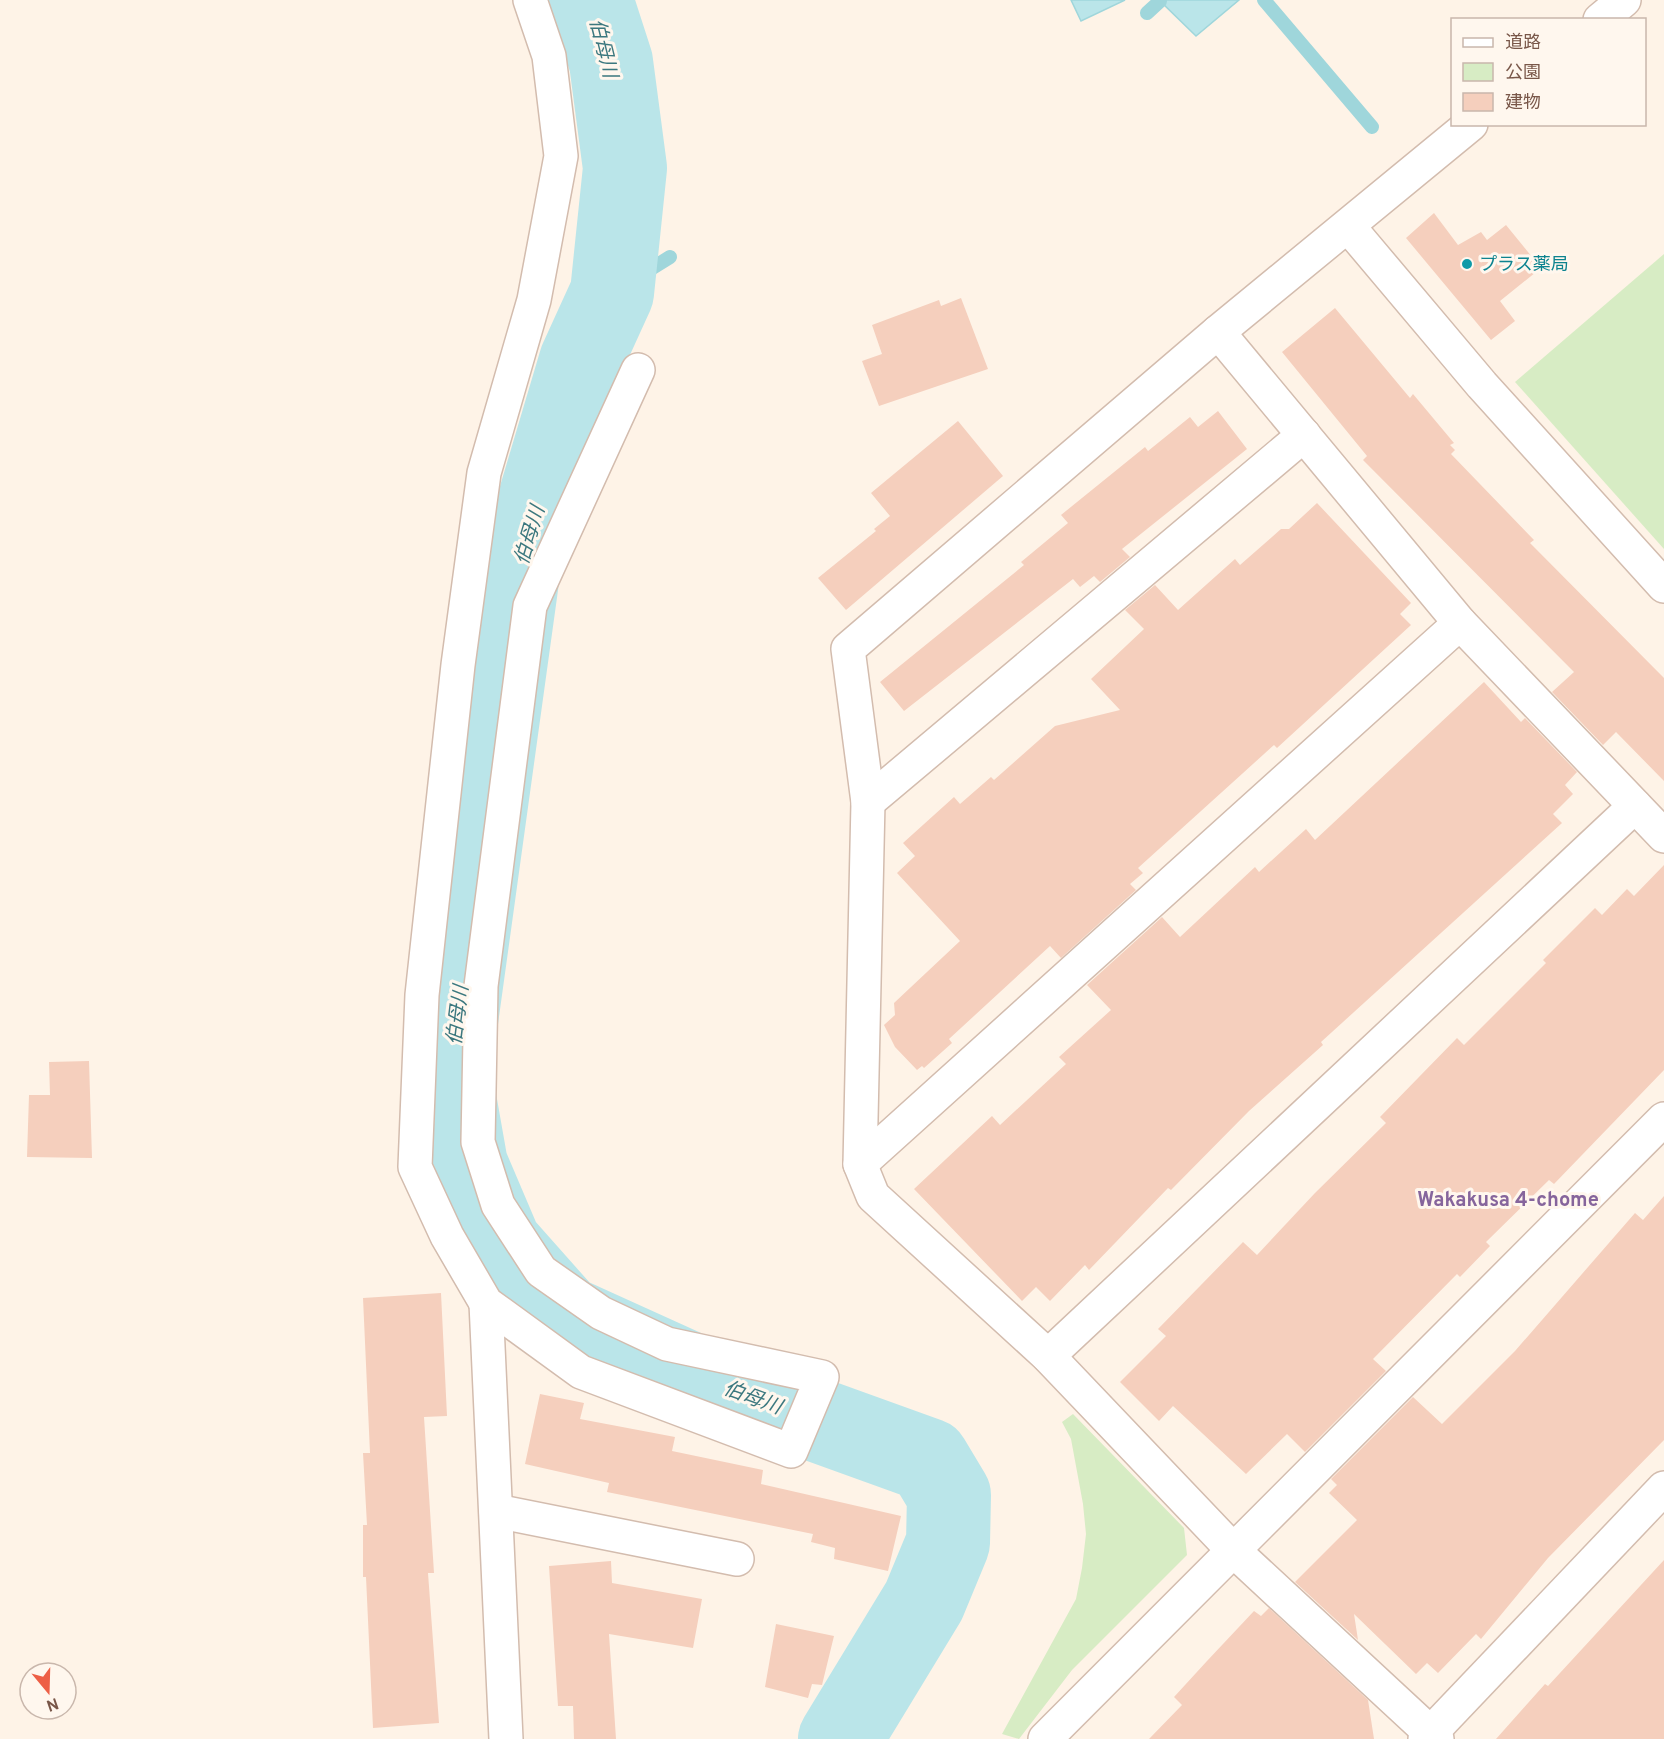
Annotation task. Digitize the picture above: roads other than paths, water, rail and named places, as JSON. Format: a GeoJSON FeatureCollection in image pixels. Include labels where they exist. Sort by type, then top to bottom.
{"type":"FeatureCollection","features":[{"type":"Feature","properties":{"kind":"street"},"geometry":{"type":"LineString","coordinates":[[531,0],[549,56],[561,156],[534,300],[484,473],[458,665],[422,995],[415,1167],[447,1236],[486,1303],[581,1372],[791,1451],[822,1377],[667,1344],[601,1313],[541,1271],[498,1205],[478,1142],[481,986],[530,606],[638,370]]}},
{"type":"Feature","properties":{"kind":"street"},"geometry":{"type":"LineString","coordinates":[[1602,18],[1623,0]]}},
{"type":"Feature","properties":{"kind":"street"},"geometry":{"type":"LineString","coordinates":[[1469,126],[1218,332],[848,649],[867,802],[860,1164],[873,1196],[1047,1356],[1233,1550],[1431,1737],[1664,1488]]}},
{"type":"Feature","properties":{"kind":"street"},"geometry":{"type":"LineString","coordinates":[[1348,226],[1482,385],[1664,586]]}},
{"type":"Feature","properties":{"kind":"street"},"geometry":{"type":"LineString","coordinates":[[1218,332],[1460,623],[1664,836]]}},
{"type":"Feature","properties":{"kind":"street"},"geometry":{"type":"LineString","coordinates":[[867,802],[1304,435]]}},
{"type":"Feature","properties":{"kind":"street"},"geometry":{"type":"LineString","coordinates":[[860,1164],[1460,623]]}},
{"type":"Feature","properties":{"kind":"street"},"geometry":{"type":"LineString","coordinates":[[1047,1356],[1635,806]]}},
{"type":"Feature","properties":{"kind":"street"},"geometry":{"type":"LineString","coordinates":[[1045,1739],[1664,1119]]}},
{"type":"Feature","properties":{"kind":"street"},"geometry":{"type":"LineString","coordinates":[[486,1303],[506,1739]]}},
{"type":"Feature","properties":{"kind":"street"},"geometry":{"type":"LineString","coordinates":[[496,1510],[737,1559]]}},
{"type":"Feature","properties":{"kind":"water"},"geometry":{"type":"Polygon","coordinates":[[[1071,0],[1125,0],[1081,21],[1071,0]]]}},
{"type":"Feature","properties":{"kind":"water"},"geometry":{"type":"Polygon","coordinates":[[[1159,0],[1239,0],[1196,36],[1159,0]]]}},
{"type":"Feature","properties":{"kind":"waterway","name":"伯母川"},"geometry":{"type":"LineString","coordinates":[[591,0],[611,62],[625,168],[612,293],[581,361],[518,573],[452,1050],[454,1097],[466,1165],[500,1245],[564,1317],[692,1375],[928,1460],[949,1495],[948,1543],[924,1601],[840,1739]]}},
{"type":"Feature","properties":{"kind":"waterway"},"geometry":{"type":"LineString","coordinates":[[1264,0],[1372,127]]}},
{"type":"Feature","properties":{"kind":"waterway"},"geometry":{"type":"LineString","coordinates":[[1147,13],[1160,1]]}},
{"type":"Feature","properties":{"kind":"waterway"},"geometry":{"type":"LineString","coordinates":[[612,293],[670,257]]}},
{"type":"Feature","properties":{"kind":"place","name":"プラス薬局"},"geometry":{"type":"Point","coordinates":[1467,264]}},
{"type":"Feature","properties":{"kind":"district","name":"Wakakusa 4-chome"},"geometry":{"type":"Point","coordinates":[1508,1199]}}]}
